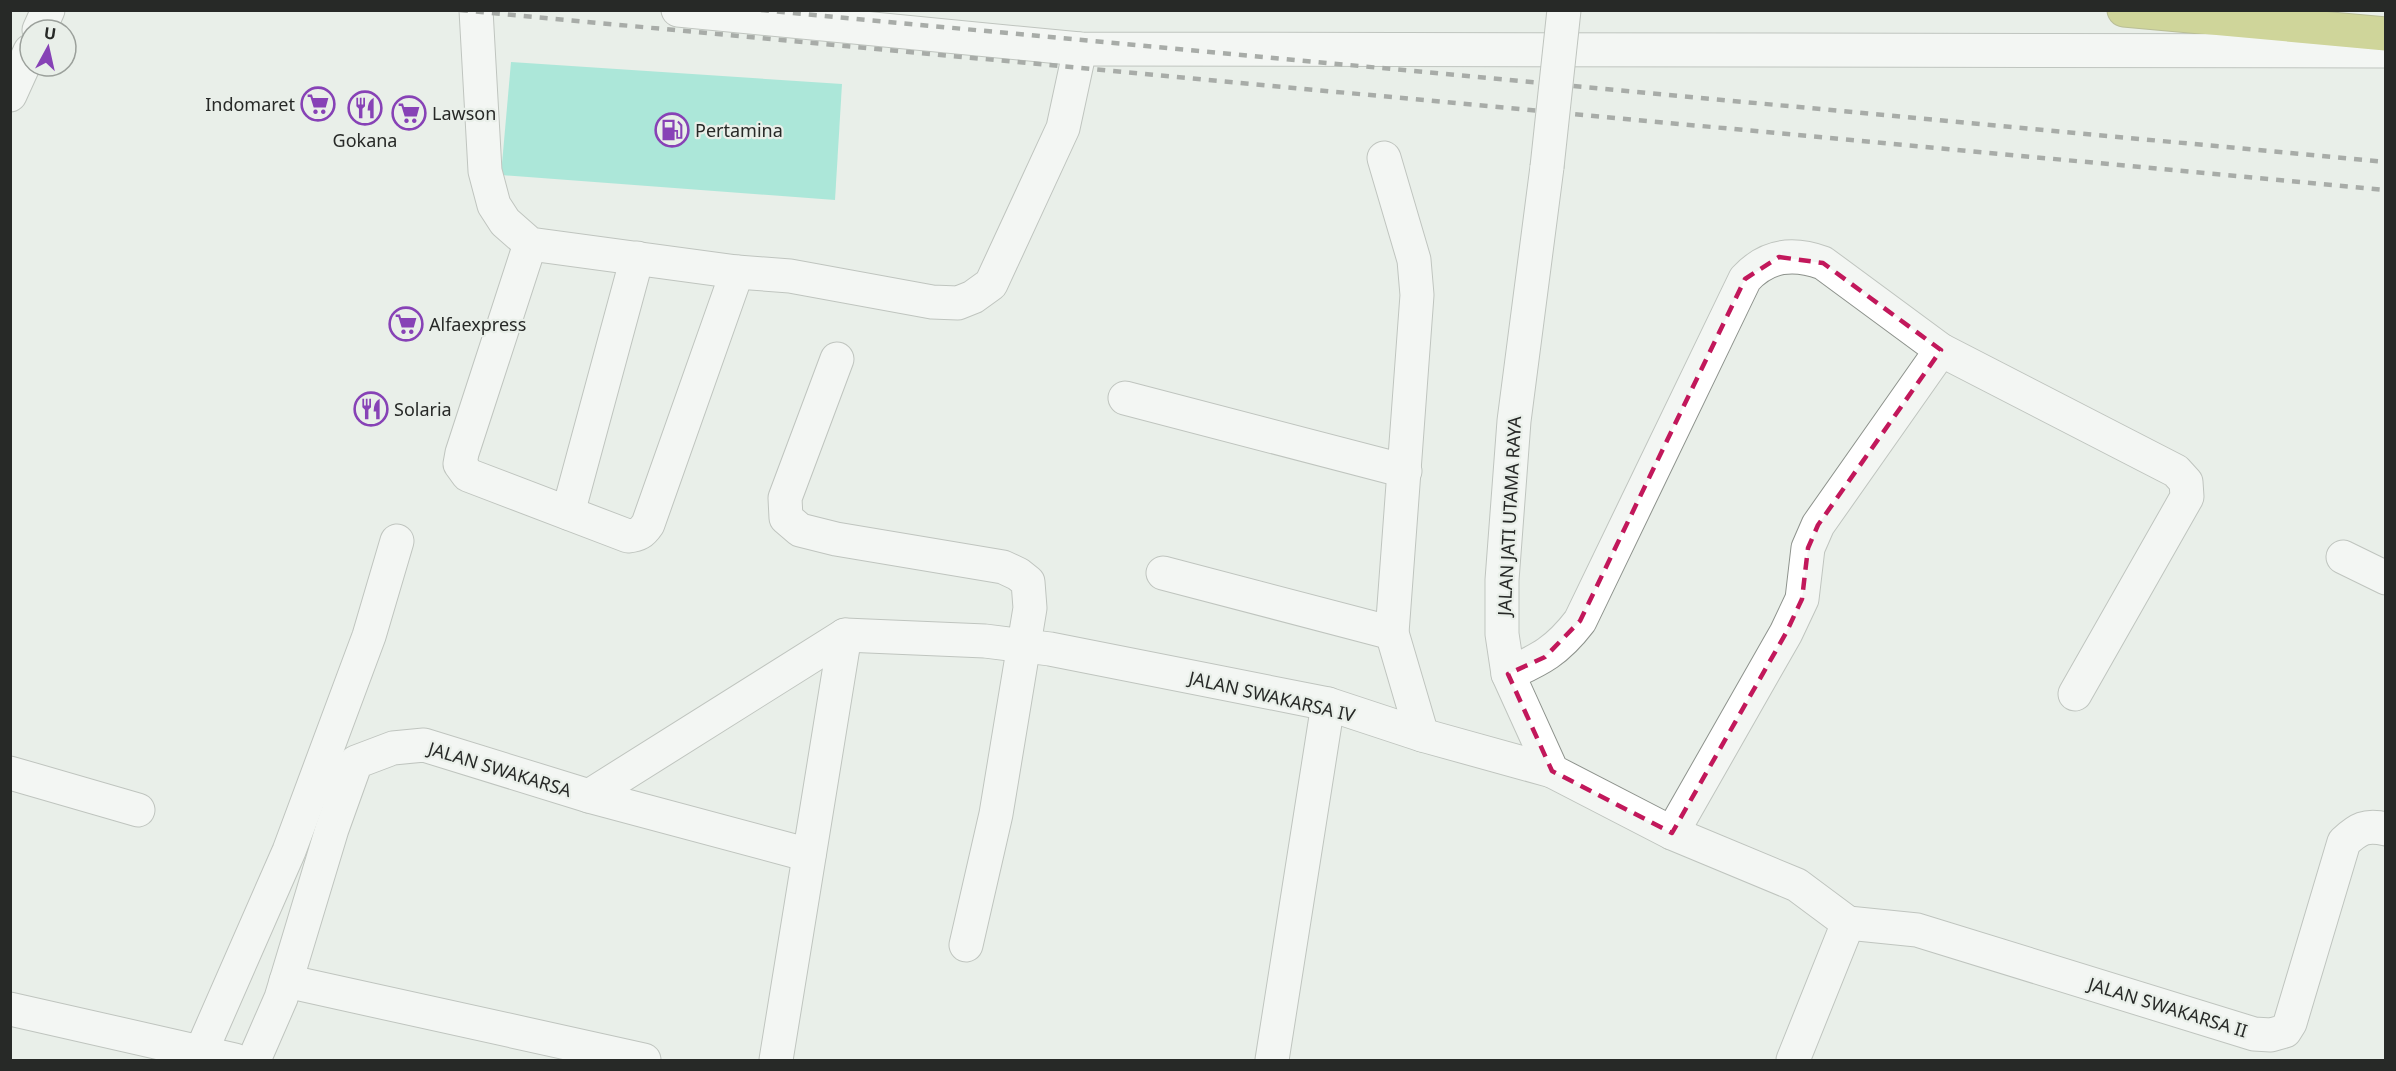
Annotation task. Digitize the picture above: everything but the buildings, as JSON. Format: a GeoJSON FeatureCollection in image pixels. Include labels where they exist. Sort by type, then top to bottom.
{"type":"FeatureCollection","features":[{"type":"Feature","properties":{"kind":"highway"},"geometry":{"type":"LineString","coordinates":[[2124,10],[2385,34]]}},
{"type":"Feature","properties":{"kind":"street"},"geometry":{"type":"LineString","coordinates":[[476,10],[485,171],[494,206],[505,222],[530,244],[737,272],[790,276],[932,302],[958,303],[973,297],[991,284],[1063,128],[1080,49]]}},
{"type":"Feature","properties":{"kind":"street"},"geometry":{"type":"LineString","coordinates":[[678,10],[1080,49],[2385,51]]}},
{"type":"Feature","properties":{"kind":"street","name":"JALAN JATI UTAMA RAYA"},"geometry":{"type":"LineString","coordinates":[[1552,771],[1508,674],[1502,634],[1502,580],[1514,421],[1547,167],[1564,10]]}},
{"type":"Feature","properties":{"kind":"street"},"geometry":{"type":"LineString","coordinates":[[10,95],[18,77]]}},
{"type":"Feature","properties":{"kind":"street"},"geometry":{"type":"LineString","coordinates":[[1384,158],[1414,260],[1417,295],[1392,633],[1422,735]]}},
{"type":"Feature","properties":{"kind":"street"},"geometry":{"type":"LineString","coordinates":[[530,244],[460,464],[468,476],[628,536],[638,535],[644,531],[737,272]]}},
{"type":"Feature","properties":{"kind":"street"},"geometry":{"type":"LineString","coordinates":[[1508,674],[1545,657],[1566,639],[1580,621],[1745,279],[1765,262],[1779,257],[1809,258],[1823,263],[1941,350],[2176,471],[2186,482],[2187,497],[2075,694]]}},
{"type":"Feature","properties":{"kind":"street"},"geometry":{"type":"LineString","coordinates":[[568,513],[637,258]]}},
{"type":"Feature","properties":{"kind":"street"},"geometry":{"type":"LineString","coordinates":[[1672,833],[1802,599],[1808,548],[1818,525],[1941,350]]}},
{"type":"Feature","properties":{"kind":"street"},"geometry":{"type":"LineString","coordinates":[[837,359],[785,498],[786,518],[800,530],[827,537],[1003,567],[1028,582],[1030,594],[1024,644],[996,814],[966,945]]}},
{"type":"Feature","properties":{"kind":"street"},"geometry":{"type":"LineString","coordinates":[[1125,398],[1405,471]]}},
{"type":"Feature","properties":{"kind":"street"},"geometry":{"type":"LineString","coordinates":[[201,1052],[289,850],[369,636],[397,541]]}},
{"type":"Feature","properties":{"kind":"street"},"geometry":{"type":"LineString","coordinates":[[2343,557],[2385,578]]}},
{"type":"Feature","properties":{"kind":"street"},"geometry":{"type":"LineString","coordinates":[[1163,573],[1392,633]]}},
{"type":"Feature","properties":{"kind":"street"},"geometry":{"type":"LineString","coordinates":[[776,1060],[845,635],[1024,644]]}},
{"type":"Feature","properties":{"kind":"street","name":"JALAN SWAKARSA"},"geometry":{"type":"LineString","coordinates":[[254,1060],[273,1020],[332,829],[356,762],[393,748],[424,746],[590,796],[845,635]]}},
{"type":"Feature","properties":{"kind":"street","name":"JALAN SWAKARSA IV"},"geometry":{"type":"LineString","coordinates":[[1024,644],[1328,704],[1422,735],[1552,771]]}},
{"type":"Feature","properties":{"kind":"street"},"geometry":{"type":"LineString","coordinates":[[1272,1060],[1328,704]]}},
{"type":"Feature","properties":{"kind":"street"},"geometry":{"type":"LineString","coordinates":[[1552,771],[1672,833],[1797,885],[1848,923],[1793,1060]]}},
{"type":"Feature","properties":{"kind":"street"},"geometry":{"type":"LineString","coordinates":[[10,773],[138,810]]}},
{"type":"Feature","properties":{"kind":"street"},"geometry":{"type":"LineString","coordinates":[[590,796],[809,855]]}},
{"type":"Feature","properties":{"kind":"street","name":"JALAN SWAKARSA II"},"geometry":{"type":"LineString","coordinates":[[1848,923],[1917,930],[2254,1034],[2271,1035],[2285,1031],[2290,1023],[2344,842],[2358,829],[2373,826],[2385,829]]}},
{"type":"Feature","properties":{"kind":"street"},"geometry":{"type":"LineString","coordinates":[[286,981],[644,1060]]}},
{"type":"Feature","properties":{"kind":"street"},"geometry":{"type":"LineString","coordinates":[[10,1009],[235,1060]]}},
{"type":"Feature","properties":{"kind":"highlighted area"},"geometry":{"type":"Polygon","coordinates":[[[1779,257],[1823,263],[1941,350],[1818,525],[1808,548],[1802,599],[1786,633],[1672,833],[1552,771],[1508,674],[1545,657],[1580,621],[1745,279],[1779,257]]]}},
{"type":"Feature","properties":{"kind":"railway"},"geometry":{"type":"LineString","coordinates":[[460,10],[2386,190]]}},
{"type":"Feature","properties":{"kind":"railway"},"geometry":{"type":"LineString","coordinates":[[761,10],[2386,162]]}},
{"type":"Feature","properties":{"kind":"place","name":"Indomaret"},"geometry":{"type":"Point","coordinates":[318,104]}},
{"type":"Feature","properties":{"kind":"place","name":"Gokana"},"geometry":{"type":"Point","coordinates":[365,108]}},
{"type":"Feature","properties":{"kind":"place","name":"Lawson"},"geometry":{"type":"Point","coordinates":[409,113]}},
{"type":"Feature","properties":{"kind":"place","name":"Pertamina"},"geometry":{"type":"Point","coordinates":[672,130]}},
{"type":"Feature","properties":{"kind":"place","name":"Alfaexpress"},"geometry":{"type":"Point","coordinates":[406,324]}},
{"type":"Feature","properties":{"kind":"place","name":"Solaria"},"geometry":{"type":"Point","coordinates":[371,409]}}]}
